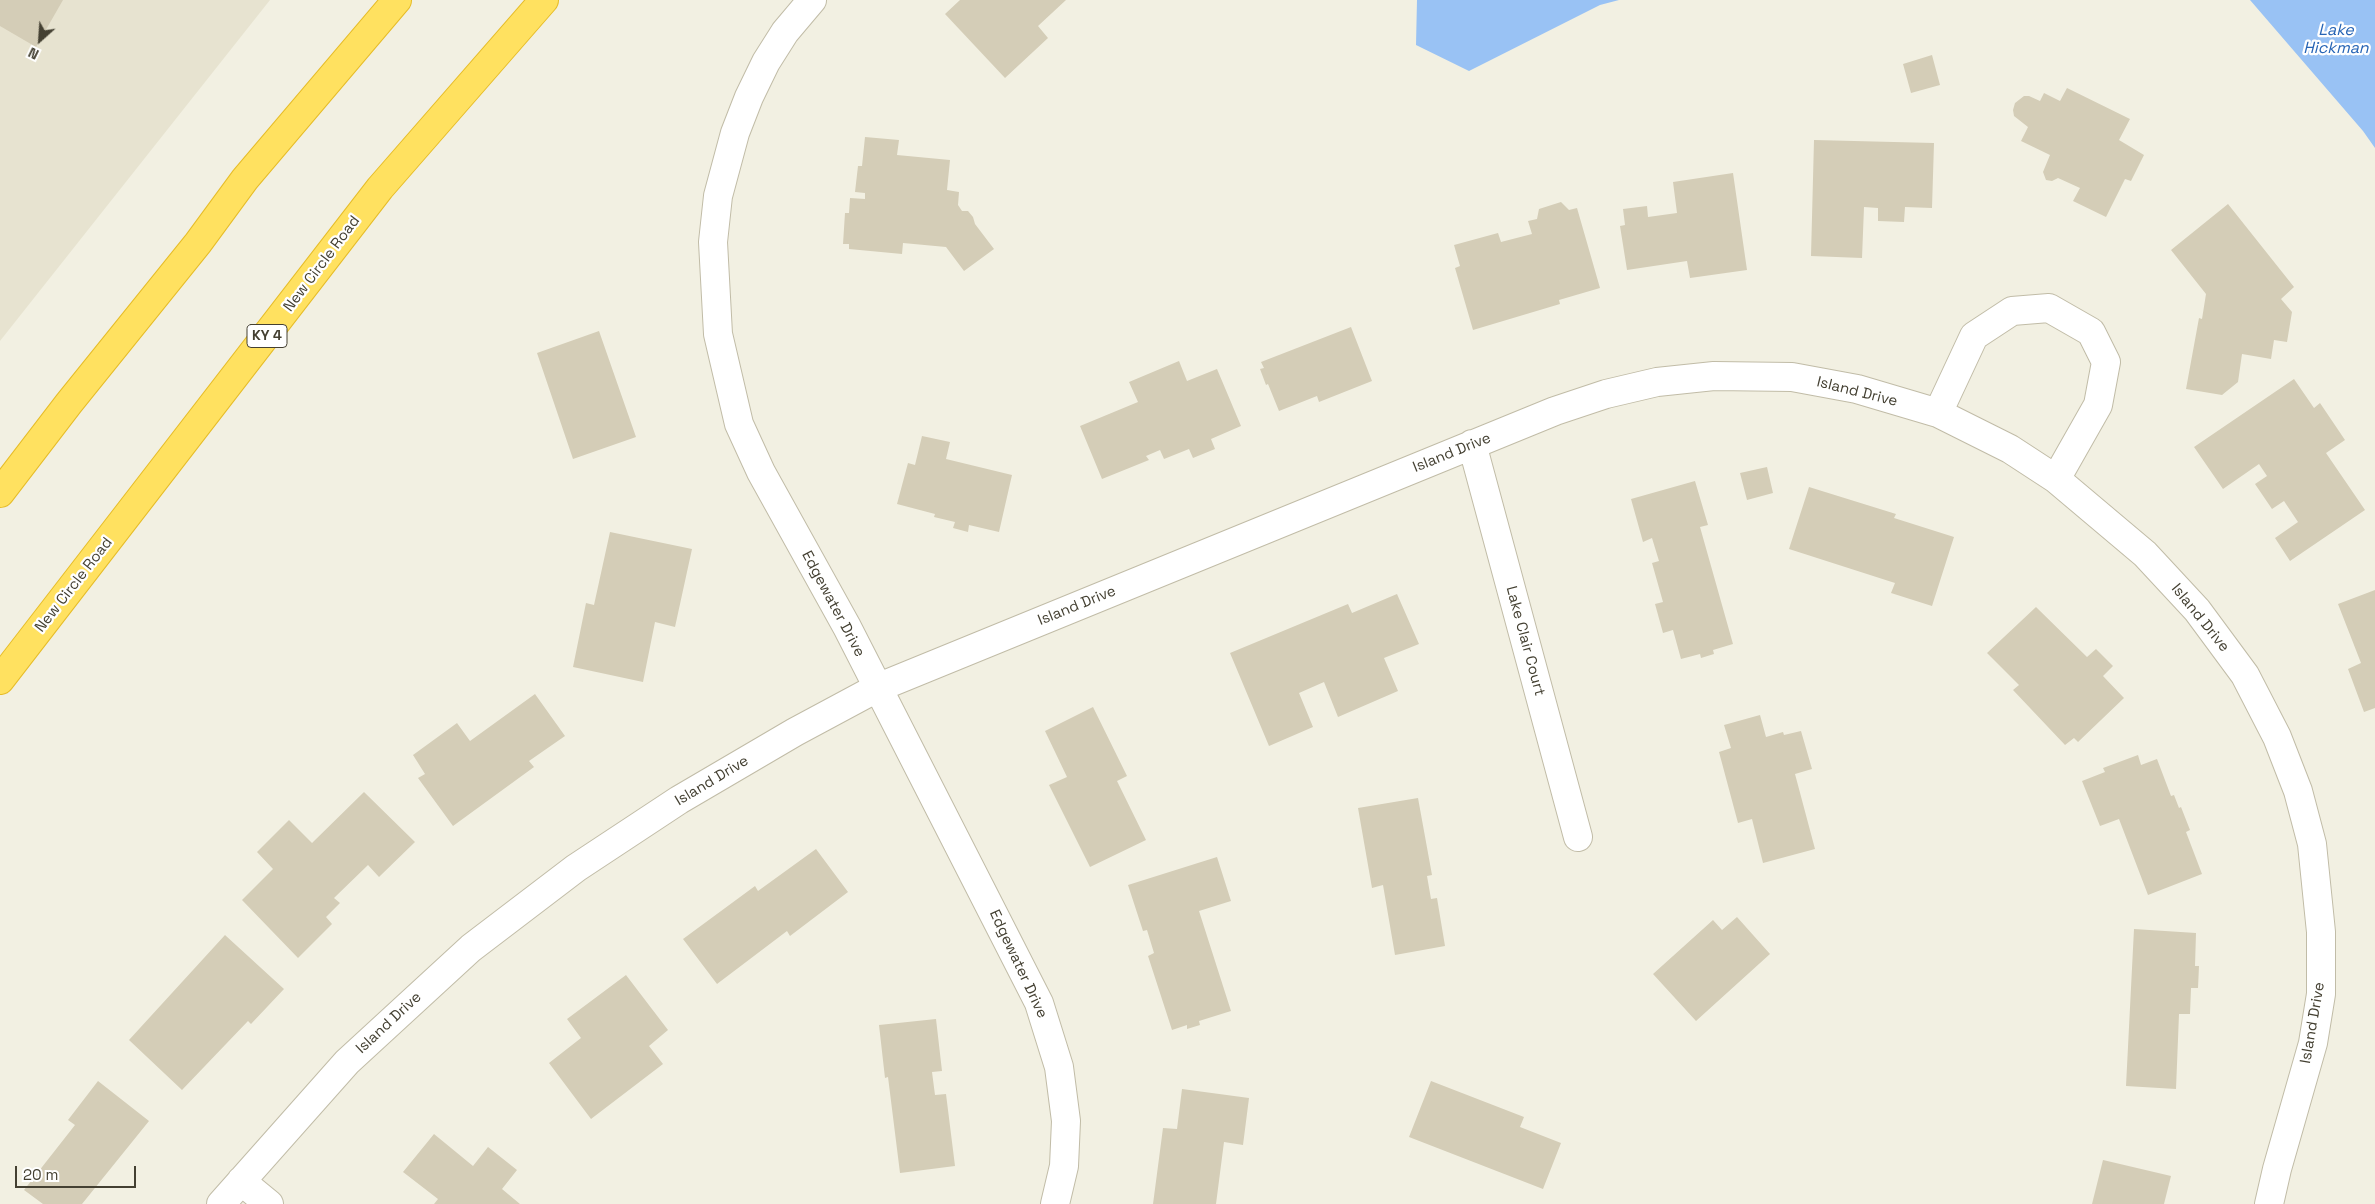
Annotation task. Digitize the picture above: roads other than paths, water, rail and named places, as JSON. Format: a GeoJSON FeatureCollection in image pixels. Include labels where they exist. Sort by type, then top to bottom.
{"type":"FeatureCollection","features":[{"type":"Feature","properties":{"kind":"highway"},"geometry":{"type":"LineString","coordinates":[[0,493],[69,402],[198,242],[245,178],[397,0]]}},
{"type":"Feature","properties":{"kind":"highway","name":"New Circle Road"},"geometry":{"type":"LineString","coordinates":[[0,680],[380,188],[544,0]]}},
{"type":"Feature","properties":{"kind":"street","name":"Edgewater Drive"},"geometry":{"type":"LineString","coordinates":[[812,0],[784,32],[766,62],[749,97],[735,133],[718,196],[714,242],[718,334],[739,424],[761,472],[847,627],[1039,1003],[1059,1067],[1066,1121],[1064,1166],[1055,1204]]}},
{"type":"Feature","properties":{"kind":"street"},"geometry":{"type":"LineString","coordinates":[[1938,412],[1974,336],[2012,310],[2049,308],[2091,332],[2106,362],[2098,405],[2056,479]]}},
{"type":"Feature","properties":{"kind":"street","name":"Island Drive"},"geometry":{"type":"LineString","coordinates":[[221,1204],[347,1062],[471,948],[576,868],[679,800],[795,732],[878,688],[1555,411],[1606,394],[1657,382],[1714,376],[1792,377],[1857,389],[1938,412],[2010,449],[2056,479],[2145,554],[2197,610],[2245,675],[2277,737],[2298,791],[2312,844],[2321,932],[2321,994],[2312,1043],[2269,1204]]}},
{"type":"Feature","properties":{"kind":"street","name":"Lake Clair Court"},"geometry":{"type":"LineString","coordinates":[[1472,444],[1578,838]]}},
{"type":"Feature","properties":{"kind":"street"},"geometry":{"type":"LineString","coordinates":[[241,1181],[269,1204]]}},
{"type":"Feature","properties":{"kind":"water"},"geometry":{"type":"Polygon","coordinates":[[[1417,0],[1619,0],[1600,5],[1469,71],[1416,45],[1417,0]]]}},
{"type":"Feature","properties":{"kind":"water","name":"Lake Hickman"},"geometry":{"type":"Polygon","coordinates":[[[2250,0],[2375,0],[2375,148],[2363,131],[2250,0]]]}}]}
